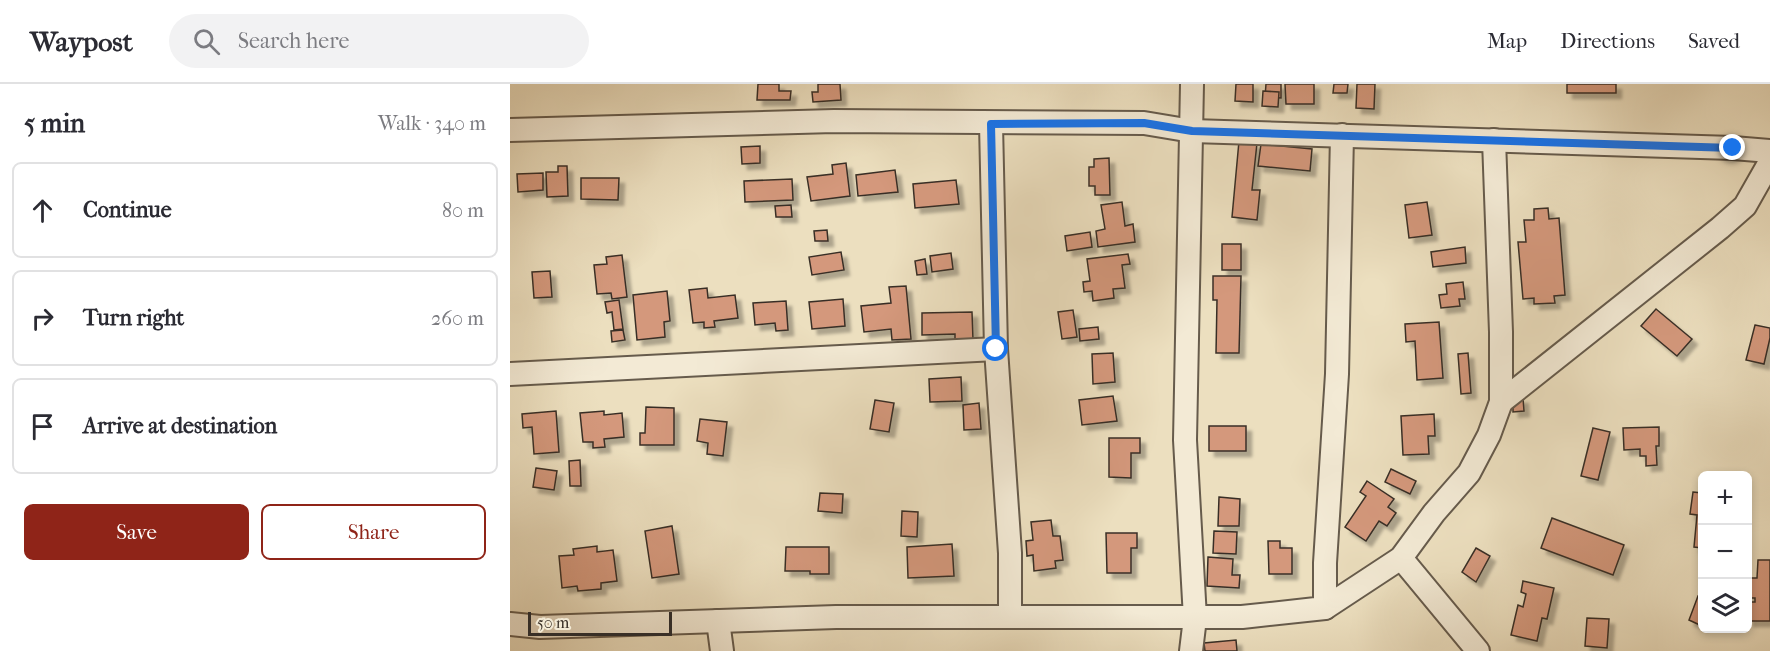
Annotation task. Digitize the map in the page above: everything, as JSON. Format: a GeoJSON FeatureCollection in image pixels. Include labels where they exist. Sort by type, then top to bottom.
{"type":"FeatureCollection","features":[{"type":"Feature","properties":{"kind":"street"},"geometry":{"type":"LineString","coordinates":[[1191,651],[1195,618],[1185,440],[1192,84]]}},
{"type":"Feature","properties":{"kind":"street"},"geometry":{"type":"LineString","coordinates":[[510,130],[834,122],[1144,123],[1192,131],[1733,148],[1770,152]]}},
{"type":"Feature","properties":{"kind":"street"},"geometry":{"type":"LineString","coordinates":[[991,124],[996,349],[1010,553],[1010,617]]}},
{"type":"Feature","properties":{"kind":"street"},"geometry":{"type":"LineString","coordinates":[[1325,608],[1325,562],[1337,374],[1342,135]]}},
{"type":"Feature","properties":{"kind":"street"},"geometry":{"type":"LineString","coordinates":[[510,624],[540,627],[836,617],[1072,615],[1195,618],[1261,616],[1325,608],[1401,558],[1434,513],[1469,473],[1490,435],[1501,402],[1501,332],[1494,141]]}},
{"type":"Feature","properties":{"kind":"street"},"geometry":{"type":"LineString","coordinates":[[1501,402],[1745,206],[1770,162]]}},
{"type":"Feature","properties":{"kind":"street"},"geometry":{"type":"LineString","coordinates":[[510,374],[996,349]]}},
{"type":"Feature","properties":{"kind":"street"},"geometry":{"type":"LineString","coordinates":[[1401,558],[1478,651]]}},
{"type":"Feature","properties":{"kind":"street"},"geometry":{"type":"LineString","coordinates":[[718,621],[722,651]]}},
{"type":"Feature","properties":{"kind":"building"},"geometry":{"type":"Polygon","coordinates":[[[758,84],[779,84],[779,91],[791,91],[790,100],[757,100],[758,84]]]}},
{"type":"Feature","properties":{"kind":"building"},"geometry":{"type":"Polygon","coordinates":[[[818,84],[840,84],[841,100],[813,102],[812,92],[818,92],[818,84]]]}},
{"type":"Feature","properties":{"kind":"building"},"geometry":{"type":"Polygon","coordinates":[[[1236,84],[1253,84],[1253,102],[1235,101],[1236,84]]]}},
{"type":"Feature","properties":{"kind":"building"},"geometry":{"type":"Polygon","coordinates":[[[1266,84],[1281,84],[1281,98],[1265,97],[1266,84]]]}},
{"type":"Feature","properties":{"kind":"building"},"geometry":{"type":"Polygon","coordinates":[[[1285,84],[1314,84],[1314,104],[1286,104],[1285,84]]]}},
{"type":"Feature","properties":{"kind":"building"},"geometry":{"type":"Polygon","coordinates":[[[1334,84],[1348,84],[1347,93],[1333,93],[1334,84]]]}},
{"type":"Feature","properties":{"kind":"building"},"geometry":{"type":"Polygon","coordinates":[[[1357,84],[1375,84],[1374,109],[1356,108],[1357,84]]]}},
{"type":"Feature","properties":{"kind":"building"},"geometry":{"type":"Polygon","coordinates":[[[1567,84],[1616,84],[1616,93],[1567,93],[1567,84]]]}},
{"type":"Feature","properties":{"kind":"building"},"geometry":{"type":"Polygon","coordinates":[[[1263,91],[1279,92],[1278,107],[1262,106],[1263,91]]]}},
{"type":"Feature","properties":{"kind":"building"},"geometry":{"type":"Polygon","coordinates":[[[1239,141],[1257,143],[1252,190],[1260,190],[1257,220],[1232,217],[1239,141]]]}},
{"type":"Feature","properties":{"kind":"building"},"geometry":{"type":"Polygon","coordinates":[[[1261,144],[1312,149],[1310,171],[1258,166],[1261,144]]]}},
{"type":"Feature","properties":{"kind":"building"},"geometry":{"type":"Polygon","coordinates":[[[760,146],[760,163],[742,164],[741,147],[760,146]]]}},
{"type":"Feature","properties":{"kind":"building"},"geometry":{"type":"Polygon","coordinates":[[[1109,158],[1110,195],[1095,195],[1095,186],[1089,186],[1089,167],[1094,167],[1094,159],[1109,158]]]}},
{"type":"Feature","properties":{"kind":"building"},"geometry":{"type":"Polygon","coordinates":[[[846,163],[850,196],[811,201],[807,177],[833,174],[832,165],[846,163]]]}},
{"type":"Feature","properties":{"kind":"building"},"geometry":{"type":"Polygon","coordinates":[[[558,166],[567,166],[568,196],[547,197],[546,172],[558,172],[558,166]]]}},
{"type":"Feature","properties":{"kind":"building"},"geometry":{"type":"Polygon","coordinates":[[[895,170],[898,192],[858,196],[856,175],[895,170]]]}},
{"type":"Feature","properties":{"kind":"building"},"geometry":{"type":"Polygon","coordinates":[[[543,173],[543,190],[518,192],[517,174],[543,173]]]}},
{"type":"Feature","properties":{"kind":"building"},"geometry":{"type":"Polygon","coordinates":[[[581,178],[619,178],[618,200],[581,199],[581,178]]]}},
{"type":"Feature","properties":{"kind":"building"},"geometry":{"type":"Polygon","coordinates":[[[792,179],[793,200],[745,202],[744,181],[792,179]]]}},
{"type":"Feature","properties":{"kind":"building"},"geometry":{"type":"Polygon","coordinates":[[[956,180],[959,204],[915,208],[913,184],[956,180]]]}},
{"type":"Feature","properties":{"kind":"building"},"geometry":{"type":"Polygon","coordinates":[[[1122,202],[1125,226],[1133,224],[1135,242],[1098,247],[1096,231],[1105,229],[1101,205],[1122,202]]]}},
{"type":"Feature","properties":{"kind":"building"},"geometry":{"type":"Polygon","coordinates":[[[1427,202],[1432,235],[1409,238],[1405,205],[1427,202]]]}},
{"type":"Feature","properties":{"kind":"building"},"geometry":{"type":"Polygon","coordinates":[[[791,205],[792,217],[776,217],[775,206],[791,205]]]}},
{"type":"Feature","properties":{"kind":"building"},"geometry":{"type":"Polygon","coordinates":[[[1548,208],[1549,219],[1559,218],[1565,295],[1554,296],[1555,303],[1534,304],[1534,298],[1523,299],[1518,242],[1526,242],[1524,220],[1534,220],[1534,209],[1548,208]]]}},
{"type":"Feature","properties":{"kind":"building"},"geometry":{"type":"Polygon","coordinates":[[[827,230],[828,241],[815,241],[814,231],[827,230]]]}},
{"type":"Feature","properties":{"kind":"building"},"geometry":{"type":"Polygon","coordinates":[[[1090,232],[1092,247],[1067,251],[1065,236],[1090,232]]]}},
{"type":"Feature","properties":{"kind":"building"},"geometry":{"type":"Polygon","coordinates":[[[1222,244],[1241,244],[1241,270],[1222,270],[1222,244]]]}},
{"type":"Feature","properties":{"kind":"building"},"geometry":{"type":"Polygon","coordinates":[[[1465,247],[1466,263],[1433,267],[1431,252],[1465,247]]]}},
{"type":"Feature","properties":{"kind":"building"},"geometry":{"type":"Polygon","coordinates":[[[841,252],[844,270],[812,275],[809,257],[841,252]]]}},
{"type":"Feature","properties":{"kind":"building"},"geometry":{"type":"Polygon","coordinates":[[[951,253],[953,269],[932,272],[930,256],[951,253]]]}},
{"type":"Feature","properties":{"kind":"building"},"geometry":{"type":"Polygon","coordinates":[[[1128,254],[1130,264],[1122,265],[1125,288],[1113,289],[1114,298],[1093,301],[1092,291],[1084,292],[1083,282],[1090,281],[1087,259],[1128,254]]]}},
{"type":"Feature","properties":{"kind":"building"},"geometry":{"type":"Polygon","coordinates":[[[622,255],[627,297],[612,299],[611,293],[597,294],[594,265],[607,264],[606,257],[622,255]]]}},
{"type":"Feature","properties":{"kind":"building"},"geometry":{"type":"Polygon","coordinates":[[[925,259],[927,274],[917,275],[915,261],[925,259]]]}},
{"type":"Feature","properties":{"kind":"building"},"geometry":{"type":"Polygon","coordinates":[[[550,271],[552,297],[534,298],[532,272],[550,271]]]}},
{"type":"Feature","properties":{"kind":"building"},"geometry":{"type":"Polygon","coordinates":[[[1213,276],[1241,276],[1239,353],[1216,353],[1217,300],[1213,300],[1213,276]]]}},
{"type":"Feature","properties":{"kind":"building"},"geometry":{"type":"Polygon","coordinates":[[[1463,282],[1465,299],[1459,299],[1460,306],[1441,308],[1439,295],[1447,294],[1446,284],[1463,282]]]}},
{"type":"Feature","properties":{"kind":"building"},"geometry":{"type":"Polygon","coordinates":[[[906,286],[911,339],[892,340],[891,329],[864,332],[861,306],[891,303],[889,287],[906,286]]]}},
{"type":"Feature","properties":{"kind":"building"},"geometry":{"type":"Polygon","coordinates":[[[707,288],[708,298],[735,295],[738,318],[714,321],[715,327],[704,328],[704,322],[693,323],[689,290],[707,288]]]}},
{"type":"Feature","properties":{"kind":"building"},"geometry":{"type":"Polygon","coordinates":[[[667,291],[670,321],[664,322],[665,337],[637,340],[633,295],[667,291]]]}},
{"type":"Feature","properties":{"kind":"building"},"geometry":{"type":"Polygon","coordinates":[[[843,299],[845,326],[812,329],[809,302],[843,299]]]}},
{"type":"Feature","properties":{"kind":"building"},"geometry":{"type":"Polygon","coordinates":[[[619,300],[623,329],[614,330],[612,312],[607,313],[605,302],[619,300]]]}},
{"type":"Feature","properties":{"kind":"building"},"geometry":{"type":"Polygon","coordinates":[[[786,301],[788,330],[776,331],[775,323],[755,325],[753,303],[786,301]]]}},
{"type":"Feature","properties":{"kind":"building"},"geometry":{"type":"Polygon","coordinates":[[[1656,309],[1692,339],[1677,356],[1641,326],[1656,309]]]}},
{"type":"Feature","properties":{"kind":"building"},"geometry":{"type":"Polygon","coordinates":[[[1073,310],[1077,337],[1062,339],[1058,312],[1073,310]]]}},
{"type":"Feature","properties":{"kind":"building"},"geometry":{"type":"Polygon","coordinates":[[[972,312],[973,340],[955,341],[955,334],[922,335],[922,313],[972,312]]]}},
{"type":"Feature","properties":{"kind":"building"},"geometry":{"type":"Polygon","coordinates":[[[1439,322],[1443,378],[1417,380],[1415,341],[1406,342],[1405,324],[1439,322]]]}},
{"type":"Feature","properties":{"kind":"building"},"geometry":{"type":"Polygon","coordinates":[[[1755,325],[1770,328],[1764,364],[1746,360],[1755,325]]]}},
{"type":"Feature","properties":{"kind":"building"},"geometry":{"type":"Polygon","coordinates":[[[1098,327],[1099,339],[1080,341],[1079,329],[1098,327]]]}},
{"type":"Feature","properties":{"kind":"building"},"geometry":{"type":"Polygon","coordinates":[[[623,330],[625,340],[612,342],[611,331],[623,330]]]}},
{"type":"Feature","properties":{"kind":"building"},"geometry":{"type":"Polygon","coordinates":[[[1113,353],[1115,382],[1093,384],[1092,354],[1113,353]]]}},
{"type":"Feature","properties":{"kind":"building"},"geometry":{"type":"Polygon","coordinates":[[[1468,353],[1471,393],[1461,394],[1458,354],[1468,353]]]}},
{"type":"Feature","properties":{"kind":"building"},"geometry":{"type":"Polygon","coordinates":[[[961,377],[962,401],[930,402],[929,379],[961,377]]]}},
{"type":"Feature","properties":{"kind":"building"},"geometry":{"type":"Polygon","coordinates":[[[1113,396],[1117,421],[1082,425],[1079,400],[1113,396]]]}},
{"type":"Feature","properties":{"kind":"building"},"geometry":{"type":"Polygon","coordinates":[[[1513,398],[1523,398],[1524,411],[1513,412],[1513,398]]]}},
{"type":"Feature","properties":{"kind":"building"},"geometry":{"type":"Polygon","coordinates":[[[875,400],[894,403],[889,432],[870,429],[875,400]]]}},
{"type":"Feature","properties":{"kind":"building"},"geometry":{"type":"Polygon","coordinates":[[[979,403],[981,429],[964,430],[963,405],[979,403]]]}},
{"type":"Feature","properties":{"kind":"building"},"geometry":{"type":"Polygon","coordinates":[[[646,407],[674,408],[674,445],[640,445],[640,433],[645,433],[646,407]]]}},
{"type":"Feature","properties":{"kind":"building"},"geometry":{"type":"Polygon","coordinates":[[[556,411],[559,452],[534,454],[532,427],[523,428],[522,414],[556,411]]]}},
{"type":"Feature","properties":{"kind":"building"},"geometry":{"type":"Polygon","coordinates":[[[604,411],[604,415],[622,413],[624,437],[604,439],[605,447],[593,448],[593,442],[583,442],[580,413],[604,411]]]}},
{"type":"Feature","properties":{"kind":"building"},"geometry":{"type":"Polygon","coordinates":[[[1434,414],[1435,436],[1428,436],[1429,454],[1403,455],[1401,416],[1434,414]]]}},
{"type":"Feature","properties":{"kind":"building"},"geometry":{"type":"Polygon","coordinates":[[[700,419],[727,422],[723,456],[707,454],[708,443],[697,441],[700,419]]]}},
{"type":"Feature","properties":{"kind":"building"},"geometry":{"type":"Polygon","coordinates":[[[1209,426],[1246,426],[1246,451],[1209,451],[1209,426]]]}},
{"type":"Feature","properties":{"kind":"building"},"geometry":{"type":"Polygon","coordinates":[[[1659,427],[1659,446],[1656,446],[1657,465],[1646,466],[1646,456],[1640,456],[1640,449],[1624,450],[1623,428],[1659,427]]]}},
{"type":"Feature","properties":{"kind":"building"},"geometry":{"type":"Polygon","coordinates":[[[1593,428],[1610,432],[1598,480],[1581,476],[1593,428]]]}},
{"type":"Feature","properties":{"kind":"building"},"geometry":{"type":"Polygon","coordinates":[[[1109,438],[1140,438],[1140,453],[1131,453],[1131,478],[1109,477],[1109,438]]]}},
{"type":"Feature","properties":{"kind":"building"},"geometry":{"type":"Polygon","coordinates":[[[580,460],[581,486],[570,486],[569,461],[580,460]]]}},
{"type":"Feature","properties":{"kind":"building"},"geometry":{"type":"Polygon","coordinates":[[[536,468],[557,471],[554,490],[533,487],[536,468]]]}},
{"type":"Feature","properties":{"kind":"building"},"geometry":{"type":"Polygon","coordinates":[[[1391,469],[1416,481],[1410,494],[1385,482],[1391,469]]]}},
{"type":"Feature","properties":{"kind":"building"},"geometry":{"type":"Polygon","coordinates":[[[1367,481],[1394,499],[1388,507],[1396,513],[1387,526],[1379,521],[1366,541],[1345,527],[1366,496],[1360,492],[1367,481]]]}},
{"type":"Feature","properties":{"kind":"building"},"geometry":{"type":"Polygon","coordinates":[[[1693,492],[1698,493],[1698,548],[1694,547],[1697,515],[1690,514],[1693,492]]]}},
{"type":"Feature","properties":{"kind":"building"},"geometry":{"type":"Polygon","coordinates":[[[820,493],[843,494],[842,513],[818,511],[820,493]]]}},
{"type":"Feature","properties":{"kind":"building"},"geometry":{"type":"Polygon","coordinates":[[[1219,497],[1240,499],[1239,526],[1218,526],[1219,497]]]}},
{"type":"Feature","properties":{"kind":"building"},"geometry":{"type":"Polygon","coordinates":[[[902,511],[918,512],[917,537],[901,536],[902,511]]]}},
{"type":"Feature","properties":{"kind":"building"},"geometry":{"type":"Polygon","coordinates":[[[1552,518],[1624,545],[1613,575],[1541,548],[1552,518]]]}},
{"type":"Feature","properties":{"kind":"building"},"geometry":{"type":"Polygon","coordinates":[[[1051,520],[1053,536],[1060,536],[1063,560],[1055,561],[1056,568],[1034,571],[1033,555],[1027,556],[1026,541],[1033,540],[1031,522],[1051,520]]]}},
{"type":"Feature","properties":{"kind":"building"},"geometry":{"type":"Polygon","coordinates":[[[672,526],[679,574],[652,578],[645,531],[672,526]]]}},
{"type":"Feature","properties":{"kind":"building"},"geometry":{"type":"Polygon","coordinates":[[[1214,531],[1237,532],[1236,554],[1213,553],[1214,531]]]}},
{"type":"Feature","properties":{"kind":"building"},"geometry":{"type":"Polygon","coordinates":[[[1106,533],[1137,533],[1137,548],[1131,548],[1131,573],[1107,573],[1106,533]]]}},
{"type":"Feature","properties":{"kind":"building"},"geometry":{"type":"Polygon","coordinates":[[[1268,541],[1280,541],[1280,548],[1292,548],[1292,574],[1269,574],[1268,541]]]}},
{"type":"Feature","properties":{"kind":"building"},"geometry":{"type":"Polygon","coordinates":[[[952,544],[954,576],[908,578],[907,547],[952,544]]]}},
{"type":"Feature","properties":{"kind":"building"},"geometry":{"type":"Polygon","coordinates":[[[597,546],[597,552],[613,550],[617,581],[601,583],[601,589],[578,591],[577,586],[562,588],[559,556],[574,555],[573,549],[597,546]]]}},
{"type":"Feature","properties":{"kind":"building"},"geometry":{"type":"Polygon","coordinates":[[[786,547],[829,547],[829,574],[785,571],[786,547]]]}},
{"type":"Feature","properties":{"kind":"building"},"geometry":{"type":"Polygon","coordinates":[[[1476,548],[1490,556],[1476,582],[1462,572],[1476,548]]]}},
{"type":"Feature","properties":{"kind":"building"},"geometry":{"type":"Polygon","coordinates":[[[1208,557],[1233,559],[1232,575],[1240,575],[1239,588],[1207,586],[1208,557]]]}},
{"type":"Feature","properties":{"kind":"building"},"geometry":{"type":"Polygon","coordinates":[[[1758,560],[1770,560],[1770,621],[1752,621],[1752,602],[1755,602],[1755,598],[1752,598],[1752,578],[1757,578],[1758,560]]]}},
{"type":"Feature","properties":{"kind":"building"},"geometry":{"type":"Polygon","coordinates":[[[1523,581],[1554,588],[1547,619],[1542,618],[1537,641],[1511,635],[1518,605],[1523,607],[1526,594],[1521,592],[1523,581]]]}},
{"type":"Feature","properties":{"kind":"building"},"geometry":{"type":"Polygon","coordinates":[[[1698,596],[1698,624],[1689,620],[1698,596]]]}},
{"type":"Feature","properties":{"kind":"building"},"geometry":{"type":"Polygon","coordinates":[[[1587,618],[1609,619],[1607,648],[1585,646],[1587,618]]]}},
{"type":"Feature","properties":{"kind":"building"},"geometry":{"type":"Polygon","coordinates":[[[1236,640],[1237,651],[1205,651],[1204,643],[1236,640]]]}},
{"type":"Feature","properties":{"kind":"route"},"geometry":{"type":"LineString","coordinates":[[996,349],[991,124],[1144,123],[1192,131],[1733,148]]}}]}
